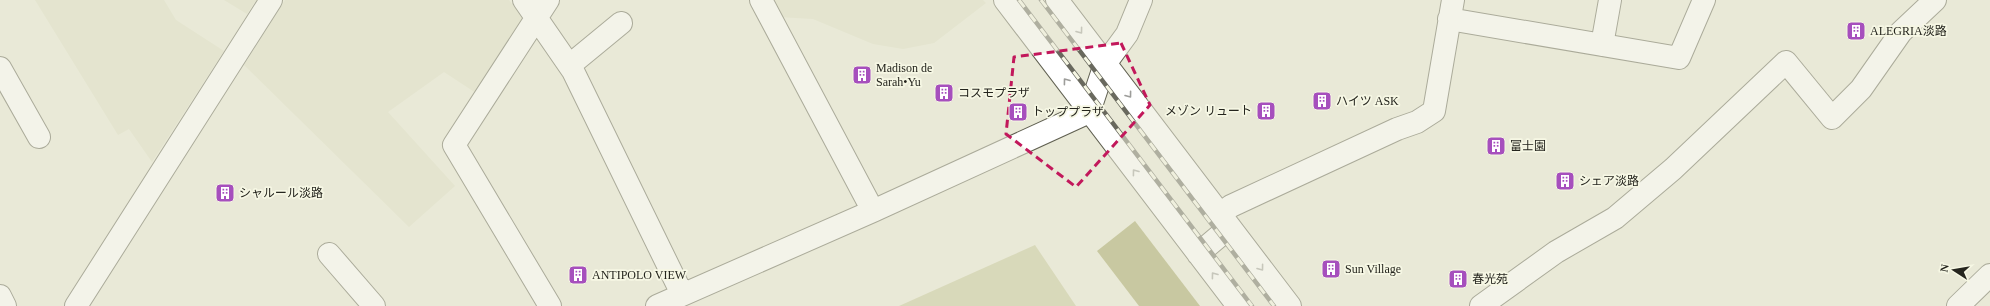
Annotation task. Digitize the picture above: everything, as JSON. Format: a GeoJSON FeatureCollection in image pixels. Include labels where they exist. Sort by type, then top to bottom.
{"type":"FeatureCollection","features":[{"type":"Feature","properties":{"kind":"street"},"geometry":{"type":"LineString","coordinates":[[76,306],[271,0]]}},
{"type":"Feature","properties":{"kind":"street"},"geometry":{"type":"LineString","coordinates":[[762,0],[873,211]]}},
{"type":"Feature","properties":{"kind":"street"},"geometry":{"type":"LineString","coordinates":[[1005,0],[1238,306]]}},
{"type":"Feature","properties":{"kind":"street"},"geometry":{"type":"LineString","coordinates":[[1056,0],[1290,306]]}},
{"type":"Feature","properties":{"kind":"street"},"geometry":{"type":"LineString","coordinates":[[550,306],[454,146],[536,6],[570,65],[671,302],[1089,112],[1105,64],[1127,34],[1141,0]]}},
{"type":"Feature","properties":{"kind":"street"},"geometry":{"type":"LineString","coordinates":[[1602,45],[1610,0]]}},
{"type":"Feature","properties":{"kind":"street"},"geometry":{"type":"LineString","coordinates":[[1198,254],[1225,221],[1231,206],[1398,129],[1417,122],[1434,111],[1451,10],[1602,45],[1679,58],[1704,0]]}},
{"type":"Feature","properties":{"kind":"street"},"geometry":{"type":"LineString","coordinates":[[1481,306],[1556,252],[1615,218],[1673,169],[1786,62],[1832,118],[1861,89],[1901,32],[1935,0]]}},
{"type":"Feature","properties":{"kind":"street"},"geometry":{"type":"LineString","coordinates":[[570,65],[621,23]]}},
{"type":"Feature","properties":{"kind":"street"},"geometry":{"type":"LineString","coordinates":[[0,68],[39,137]]}},
{"type":"Feature","properties":{"kind":"street"},"geometry":{"type":"LineString","coordinates":[[329,254],[374,306]]}},
{"type":"Feature","properties":{"kind":"street"},"geometry":{"type":"LineString","coordinates":[[1958,306],[1990,275]]}},
{"type":"Feature","properties":{"kind":"street"},"geometry":{"type":"LineString","coordinates":[[0,296],[5,306]]}},
{"type":"Feature","properties":{"kind":"highlighted area"},"geometry":{"type":"Polygon","coordinates":[[[1121,43],[1150,105],[1076,187],[1006,134],[1014,57],[1121,43]]]}},
{"type":"Feature","properties":{"kind":"shaded area"},"geometry":{"type":"Polygon","coordinates":[[[35,0],[164,0],[176,20],[224,51],[152,162],[129,129],[118,135],[35,0]]]}},
{"type":"Feature","properties":{"kind":"shaded area"},"geometry":{"type":"Polygon","coordinates":[[[224,0],[256,0],[247,14],[224,0]]]}},
{"type":"Feature","properties":{"kind":"shaded area"},"geometry":{"type":"Polygon","coordinates":[[[285,0],[509,0],[523,19],[476,93],[444,72],[388,112],[455,186],[409,227],[244,65],[285,0]]]}},
{"type":"Feature","properties":{"kind":"shaded area"},"geometry":{"type":"Polygon","coordinates":[[[769,0],[983,0],[986,3],[934,43],[903,49],[873,44],[813,19],[779,17],[769,0]]]}},
{"type":"Feature","properties":{"kind":"shaded area"},"geometry":{"type":"Polygon","coordinates":[[[1135,221],[1200,306],[1139,306],[1097,251],[1135,221]]]}},
{"type":"Feature","properties":{"kind":"green space"},"geometry":{"type":"Polygon","coordinates":[[[1035,245],[1076,306],[899,306],[1035,245]]]}},
{"type":"Feature","properties":{"kind":"railway"},"geometry":{"type":"LineString","coordinates":[[1019,0],[1252,306]]}},
{"type":"Feature","properties":{"kind":"railway"},"geometry":{"type":"LineString","coordinates":[[1041,0],[1274,306]]}},
{"type":"Feature","properties":{"kind":"place","name":"ALEGRIA淡路"},"geometry":{"type":"Point","coordinates":[1856,31]}},
{"type":"Feature","properties":{"kind":"place","name":"Madison de Sarah•Yu"},"geometry":{"type":"Point","coordinates":[862,75]}},
{"type":"Feature","properties":{"kind":"place","name":"コスモプラザ"},"geometry":{"type":"Point","coordinates":[944,93]}},
{"type":"Feature","properties":{"kind":"place","name":"ハイツ ASK"},"geometry":{"type":"Point","coordinates":[1322,101]}},
{"type":"Feature","properties":{"kind":"place","name":"メゾン リュート"},"geometry":{"type":"Point","coordinates":[1266,111]}},
{"type":"Feature","properties":{"kind":"place","name":"トッププラザ"},"geometry":{"type":"Point","coordinates":[1018,112]}},
{"type":"Feature","properties":{"kind":"place","name":"富士園"},"geometry":{"type":"Point","coordinates":[1496,146]}},
{"type":"Feature","properties":{"kind":"place","name":"シェア淡路"},"geometry":{"type":"Point","coordinates":[1565,181]}},
{"type":"Feature","properties":{"kind":"place","name":"シャルール淡路"},"geometry":{"type":"Point","coordinates":[225,193]}},
{"type":"Feature","properties":{"kind":"place","name":"Sun Village"},"geometry":{"type":"Point","coordinates":[1331,269]}},
{"type":"Feature","properties":{"kind":"place","name":"ANTIPOLO VIEW"},"geometry":{"type":"Point","coordinates":[578,275]}},
{"type":"Feature","properties":{"kind":"place","name":"春光苑"},"geometry":{"type":"Point","coordinates":[1458,279]}}]}
